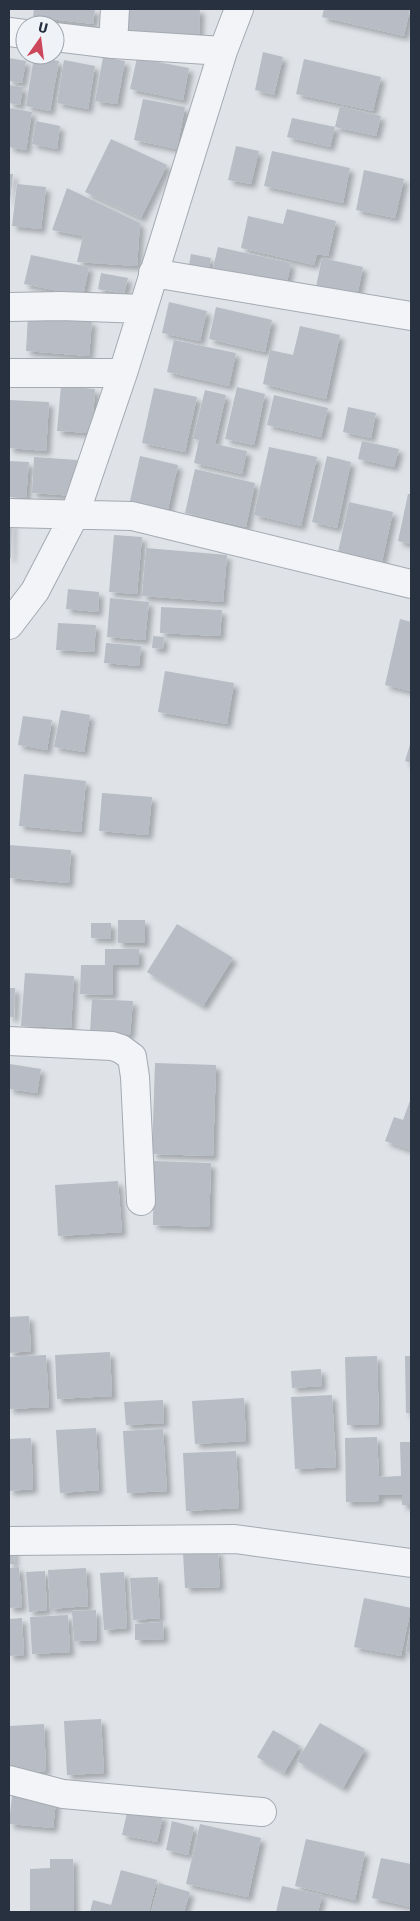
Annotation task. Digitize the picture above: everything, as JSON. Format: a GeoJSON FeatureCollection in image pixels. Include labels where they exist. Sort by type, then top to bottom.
{"type":"FeatureCollection","features":[{"type":"Feature","properties":{"kind":"street"},"geometry":{"type":"LineString","coordinates":[[113,44],[115,9]]}},
{"type":"Feature","properties":{"kind":"street"},"geometry":{"type":"LineString","coordinates":[[9,625],[35,591],[75,514],[123,373],[223,51],[239,9]]}},
{"type":"Feature","properties":{"kind":"street"},"geometry":{"type":"LineString","coordinates":[[65,38],[113,44],[223,51]]}},
{"type":"Feature","properties":{"kind":"street"},"geometry":{"type":"LineString","coordinates":[[153,273],[411,316]]}},
{"type":"Feature","properties":{"kind":"street"},"geometry":{"type":"LineString","coordinates":[[9,307],[61,306],[143,309]]}},
{"type":"Feature","properties":{"kind":"street"},"geometry":{"type":"LineString","coordinates":[[9,373],[123,373]]}},
{"type":"Feature","properties":{"kind":"street"},"geometry":{"type":"LineString","coordinates":[[9,514],[132,516],[411,584]]}},
{"type":"Feature","properties":{"kind":"street"},"geometry":{"type":"LineString","coordinates":[[9,1041],[112,1046],[121,1049],[132,1058],[135,1077],[141,1201]]}},
{"type":"Feature","properties":{"kind":"street"},"geometry":{"type":"LineString","coordinates":[[9,1541],[235,1540],[411,1563]]}},
{"type":"Feature","properties":{"kind":"street"},"geometry":{"type":"LineString","coordinates":[[9,1780],[63,1794],[262,1812]]}},
{"type":"Feature","properties":{"kind":"building"},"geometry":{"type":"Polygon","coordinates":[[[34,9],[95,9],[93,24],[65,21],[65,15],[33,15],[34,9]]]}},
{"type":"Feature","properties":{"kind":"building"},"geometry":{"type":"Polygon","coordinates":[[[125,9],[200,9],[199,35],[124,30],[125,9]]]}},
{"type":"Feature","properties":{"kind":"building"},"geometry":{"type":"Polygon","coordinates":[[[324,9],[410,9],[404,36],[322,17],[324,9]]]}},
{"type":"Feature","properties":{"kind":"building"},"geometry":{"type":"Polygon","coordinates":[[[263,52],[283,57],[274,95],[255,90],[263,52]]]}},
{"type":"Feature","properties":{"kind":"building"},"geometry":{"type":"Polygon","coordinates":[[[103,57],[125,61],[117,104],[95,101],[103,57]]]}},
{"type":"Feature","properties":{"kind":"building"},"geometry":{"type":"Polygon","coordinates":[[[9,58],[15,59],[15,65],[25,65],[22,83],[9,81],[9,58]]]}},
{"type":"Feature","properties":{"kind":"building"},"geometry":{"type":"Polygon","coordinates":[[[137,58],[189,68],[183,100],[130,89],[137,58]]]}},
{"type":"Feature","properties":{"kind":"building"},"geometry":{"type":"Polygon","coordinates":[[[304,59],[381,77],[373,111],[296,94],[304,59]]]}},
{"type":"Feature","properties":{"kind":"building"},"geometry":{"type":"Polygon","coordinates":[[[65,60],[95,66],[88,109],[57,103],[65,60]]]}},
{"type":"Feature","properties":{"kind":"building"},"geometry":{"type":"Polygon","coordinates":[[[33,65],[58,65],[50,111],[26,106],[33,65]]]}},
{"type":"Feature","properties":{"kind":"building"},"geometry":{"type":"Polygon","coordinates":[[[9,85],[23,87],[20,105],[9,103],[9,85]]]}},
{"type":"Feature","properties":{"kind":"building"},"geometry":{"type":"Polygon","coordinates":[[[143,99],[185,107],[177,149],[134,140],[143,99]]]}},
{"type":"Feature","properties":{"kind":"building"},"geometry":{"type":"Polygon","coordinates":[[[340,106],[381,116],[376,136],[335,127],[340,106]]]}},
{"type":"Feature","properties":{"kind":"building"},"geometry":{"type":"Polygon","coordinates":[[[9,108],[32,112],[26,150],[9,147],[9,108]]]}},
{"type":"Feature","properties":{"kind":"building"},"geometry":{"type":"Polygon","coordinates":[[[292,118],[335,127],[330,147],[287,137],[292,118]]]}},
{"type":"Feature","properties":{"kind":"building"},"geometry":{"type":"Polygon","coordinates":[[[36,121],[60,126],[57,149],[32,144],[36,121]]]}},
{"type":"Feature","properties":{"kind":"building"},"geometry":{"type":"Polygon","coordinates":[[[111,139],[167,165],[141,218],[85,192],[111,139]]]}},
{"type":"Feature","properties":{"kind":"building"},"geometry":{"type":"Polygon","coordinates":[[[236,146],[259,151],[251,184],[228,180],[236,146]]]}},
{"type":"Feature","properties":{"kind":"building"},"geometry":{"type":"Polygon","coordinates":[[[272,151],[350,168],[343,203],[264,186],[272,151]]]}},
{"type":"Feature","properties":{"kind":"building"},"geometry":{"type":"Polygon","coordinates":[[[364,170],[404,179],[395,218],[356,210],[364,170]]]}},
{"type":"Feature","properties":{"kind":"building"},"geometry":{"type":"Polygon","coordinates":[[[9,174],[13,174],[10,201],[9,201],[9,174]]]}},
{"type":"Feature","properties":{"kind":"building"},"geometry":{"type":"Polygon","coordinates":[[[17,184],[46,187],[41,229],[12,226],[17,184]]]}},
{"type":"Feature","properties":{"kind":"building"},"geometry":{"type":"Polygon","coordinates":[[[67,188],[140,223],[137,266],[77,262],[83,236],[52,230],[67,188]]]}},
{"type":"Feature","properties":{"kind":"building"},"geometry":{"type":"Polygon","coordinates":[[[287,209],[336,221],[328,256],[317,254],[314,265],[241,248],[248,216],[283,224],[287,209]]]}},
{"type":"Feature","properties":{"kind":"building"},"geometry":{"type":"Polygon","coordinates":[[[218,247],[291,263],[285,292],[211,276],[218,247]]]}},
{"type":"Feature","properties":{"kind":"building"},"geometry":{"type":"Polygon","coordinates":[[[191,254],[211,258],[208,274],[188,270],[191,254]]]}},
{"type":"Feature","properties":{"kind":"building"},"geometry":{"type":"Polygon","coordinates":[[[31,255],[89,267],[83,296],[24,284],[31,255]]]}},
{"type":"Feature","properties":{"kind":"building"},"geometry":{"type":"Polygon","coordinates":[[[322,258],[363,267],[356,301],[315,292],[322,258]]]}},
{"type":"Feature","properties":{"kind":"building"},"geometry":{"type":"Polygon","coordinates":[[[101,273],[128,278],[124,294],[98,289],[101,273]]]}},
{"type":"Feature","properties":{"kind":"building"},"geometry":{"type":"Polygon","coordinates":[[[169,302],[207,311],[200,341],[162,333],[169,302]]]}},
{"type":"Feature","properties":{"kind":"building"},"geometry":{"type":"Polygon","coordinates":[[[216,307],[272,320],[265,352],[209,339],[216,307]]]}},
{"type":"Feature","properties":{"kind":"building"},"geometry":{"type":"Polygon","coordinates":[[[28,316],[92,321],[89,356],[26,351],[28,316]]]}},
{"type":"Feature","properties":{"kind":"building"},"geometry":{"type":"Polygon","coordinates":[[[300,326],[340,335],[326,399],[263,384],[270,350],[293,355],[300,326]]]}},
{"type":"Feature","properties":{"kind":"building"},"geometry":{"type":"Polygon","coordinates":[[[174,340],[236,353],[229,386],[167,372],[174,340]]]}},
{"type":"Feature","properties":{"kind":"building"},"geometry":{"type":"Polygon","coordinates":[[[61,386],[95,389],[92,433],[57,431],[61,386]]]}},
{"type":"Feature","properties":{"kind":"building"},"geometry":{"type":"Polygon","coordinates":[[[237,387],[265,394],[254,445],[225,439],[237,387]]]}},
{"type":"Feature","properties":{"kind":"building"},"geometry":{"type":"Polygon","coordinates":[[[154,388],[197,397],[185,452],[142,443],[154,388]]]}},
{"type":"Feature","properties":{"kind":"building"},"geometry":{"type":"Polygon","coordinates":[[[205,390],[226,395],[215,444],[247,451],[242,474],[194,463],[199,440],[193,439],[205,390]]]}},
{"type":"Feature","properties":{"kind":"building"},"geometry":{"type":"Polygon","coordinates":[[[274,395],[328,408],[321,437],[267,425],[274,395]]]}},
{"type":"Feature","properties":{"kind":"building"},"geometry":{"type":"Polygon","coordinates":[[[9,400],[49,402],[46,451],[9,448],[9,400]]]}},
{"type":"Feature","properties":{"kind":"building"},"geometry":{"type":"Polygon","coordinates":[[[348,407],[376,413],[371,438],[343,432],[348,407]]]}},
{"type":"Feature","properties":{"kind":"building"},"geometry":{"type":"Polygon","coordinates":[[[362,441],[399,449],[394,467],[358,459],[362,441]]]}},
{"type":"Feature","properties":{"kind":"building"},"geometry":{"type":"Polygon","coordinates":[[[269,447],[317,457],[301,526],[254,515],[269,447]]]}},
{"type":"Feature","properties":{"kind":"building"},"geometry":{"type":"Polygon","coordinates":[[[140,456],[178,465],[166,518],[128,510],[140,456]]]}},
{"type":"Feature","properties":{"kind":"building"},"geometry":{"type":"Polygon","coordinates":[[[327,456],[351,462],[337,528],[312,522],[327,456]]]}},
{"type":"Feature","properties":{"kind":"building"},"geometry":{"type":"Polygon","coordinates":[[[34,457],[77,460],[75,496],[32,493],[34,457]]]}},
{"type":"Feature","properties":{"kind":"building"},"geometry":{"type":"Polygon","coordinates":[[[9,461],[29,462],[26,498],[9,497],[9,461]]]}},
{"type":"Feature","properties":{"kind":"building"},"geometry":{"type":"Polygon","coordinates":[[[195,469],[255,483],[246,527],[185,513],[195,469]]]}},
{"type":"Feature","properties":{"kind":"building"},"geometry":{"type":"Polygon","coordinates":[[[408,494],[411,494],[411,544],[398,541],[408,494]]]}},
{"type":"Feature","properties":{"kind":"building"},"geometry":{"type":"Polygon","coordinates":[[[349,502],[393,512],[382,562],[338,552],[349,502]]]}},
{"type":"Feature","properties":{"kind":"building"},"geometry":{"type":"Polygon","coordinates":[[[9,522],[12,522],[11,558],[9,558],[9,522]]]}},
{"type":"Feature","properties":{"kind":"building"},"geometry":{"type":"Polygon","coordinates":[[[114,535],[142,537],[137,594],[109,592],[114,535]]]}},
{"type":"Feature","properties":{"kind":"building"},"geometry":{"type":"Polygon","coordinates":[[[146,548],[227,555],[223,602],[142,596],[146,548]]]}},
{"type":"Feature","properties":{"kind":"building"},"geometry":{"type":"Polygon","coordinates":[[[68,589],[99,592],[98,612],[66,609],[68,589]]]}},
{"type":"Feature","properties":{"kind":"building"},"geometry":{"type":"Polygon","coordinates":[[[110,598],[149,602],[145,640],[107,637],[110,598]]]}},
{"type":"Feature","properties":{"kind":"building"},"geometry":{"type":"Polygon","coordinates":[[[161,607],[222,610],[220,636],[160,633],[161,607]]]}},
{"type":"Feature","properties":{"kind":"building"},"geometry":{"type":"Polygon","coordinates":[[[400,619],[411,622],[411,691],[385,685],[400,619]]]}},
{"type":"Feature","properties":{"kind":"building"},"geometry":{"type":"Polygon","coordinates":[[[58,623],[96,625],[94,652],[56,650],[58,623]]]}},
{"type":"Feature","properties":{"kind":"building"},"geometry":{"type":"Polygon","coordinates":[[[153,636],[164,637],[163,649],[152,648],[153,636]]]}},
{"type":"Feature","properties":{"kind":"building"},"geometry":{"type":"Polygon","coordinates":[[[106,643],[141,646],[139,666],[104,663],[106,643]]]}},
{"type":"Feature","properties":{"kind":"building"},"geometry":{"type":"Polygon","coordinates":[[[165,671],[234,683],[227,724],[158,712],[165,671]]]}},
{"type":"Feature","properties":{"kind":"building"},"geometry":{"type":"Polygon","coordinates":[[[61,710],[90,715],[84,752],[54,747],[61,710]]]}},
{"type":"Feature","properties":{"kind":"building"},"geometry":{"type":"Polygon","coordinates":[[[23,716],[52,720],[47,750],[18,745],[23,716]]]}},
{"type":"Feature","properties":{"kind":"building"},"geometry":{"type":"Polygon","coordinates":[[[411,741],[411,763],[405,761],[411,741]]]}},
{"type":"Feature","properties":{"kind":"building"},"geometry":{"type":"Polygon","coordinates":[[[24,774],[86,781],[81,832],[19,826],[24,774]]]}},
{"type":"Feature","properties":{"kind":"building"},"geometry":{"type":"Polygon","coordinates":[[[102,793],[152,797],[148,835],[99,831],[102,793]]]}},
{"type":"Feature","properties":{"kind":"building"},"geometry":{"type":"Polygon","coordinates":[[[9,845],[71,850],[69,883],[9,878],[9,845]]]}},
{"type":"Feature","properties":{"kind":"building"},"geometry":{"type":"Polygon","coordinates":[[[118,920],[145,920],[145,943],[118,943],[118,920]]]}},
{"type":"Feature","properties":{"kind":"building"},"geometry":{"type":"Polygon","coordinates":[[[91,923],[111,923],[111,939],[91,938],[91,923]]]}},
{"type":"Feature","properties":{"kind":"building"},"geometry":{"type":"Polygon","coordinates":[[[177,924],[233,958],[203,1006],[147,972],[177,924]]]}},
{"type":"Feature","properties":{"kind":"building"},"geometry":{"type":"Polygon","coordinates":[[[105,949],[139,949],[139,965],[105,965],[105,949]]]}},
{"type":"Feature","properties":{"kind":"building"},"geometry":{"type":"Polygon","coordinates":[[[81,965],[113,965],[113,995],[80,994],[81,965]]]}},
{"type":"Feature","properties":{"kind":"building"},"geometry":{"type":"Polygon","coordinates":[[[25,973],[74,976],[71,1028],[21,1026],[25,973]]]}},
{"type":"Feature","properties":{"kind":"building"},"geometry":{"type":"Polygon","coordinates":[[[9,988],[15,988],[14,1017],[9,1017],[9,988]]]}},
{"type":"Feature","properties":{"kind":"building"},"geometry":{"type":"Polygon","coordinates":[[[92,999],[133,1001],[130,1035],[90,1033],[92,999]]]}},
{"type":"Feature","properties":{"kind":"building"},"geometry":{"type":"Polygon","coordinates":[[[155,1063],[216,1065],[213,1156],[152,1154],[155,1063]]]}},
{"type":"Feature","properties":{"kind":"building"},"geometry":{"type":"Polygon","coordinates":[[[10,1064],[41,1069],[37,1093],[9,1089],[10,1064]]]}},
{"type":"Feature","properties":{"kind":"building"},"geometry":{"type":"Polygon","coordinates":[[[411,1098],[411,1150],[385,1141],[394,1117],[403,1120],[411,1098]]]}},
{"type":"Feature","properties":{"kind":"building"},"geometry":{"type":"Polygon","coordinates":[[[154,1161],[211,1163],[209,1227],[153,1225],[154,1161]]]}},
{"type":"Feature","properties":{"kind":"building"},"geometry":{"type":"Polygon","coordinates":[[[118,1181],[122,1232],[58,1236],[55,1185],[118,1181]]]}},
{"type":"Feature","properties":{"kind":"building"},"geometry":{"type":"Polygon","coordinates":[[[29,1316],[31,1351],[9,1353],[9,1317],[29,1316]]]}},
{"type":"Feature","properties":{"kind":"building"},"geometry":{"type":"Polygon","coordinates":[[[110,1352],[112,1396],[57,1399],[55,1355],[110,1352]]]}},
{"type":"Feature","properties":{"kind":"building"},"geometry":{"type":"Polygon","coordinates":[[[46,1355],[49,1407],[9,1409],[9,1357],[46,1355]]]}},
{"type":"Feature","properties":{"kind":"building"},"geometry":{"type":"Polygon","coordinates":[[[377,1356],[379,1424],[347,1425],[345,1357],[377,1356]]]}},
{"type":"Feature","properties":{"kind":"building"},"geometry":{"type":"Polygon","coordinates":[[[405,1356],[411,1356],[411,1413],[406,1413],[405,1356]]]}},
{"type":"Feature","properties":{"kind":"building"},"geometry":{"type":"Polygon","coordinates":[[[321,1369],[322,1386],[292,1388],[291,1371],[321,1369]]]}},
{"type":"Feature","properties":{"kind":"building"},"geometry":{"type":"Polygon","coordinates":[[[332,1395],[336,1467],[295,1469],[291,1397],[332,1395]]]}},
{"type":"Feature","properties":{"kind":"building"},"geometry":{"type":"Polygon","coordinates":[[[244,1398],[246,1441],[195,1444],[192,1401],[244,1398]]]}},
{"type":"Feature","properties":{"kind":"building"},"geometry":{"type":"Polygon","coordinates":[[[163,1400],[164,1423],[126,1425],[124,1402],[163,1400]]]}},
{"type":"Feature","properties":{"kind":"building"},"geometry":{"type":"Polygon","coordinates":[[[96,1428],[99,1490],[60,1493],[56,1430],[96,1428]]]}},
{"type":"Feature","properties":{"kind":"building"},"geometry":{"type":"Polygon","coordinates":[[[163,1429],[167,1491],[127,1493],[123,1431],[163,1429]]]}},
{"type":"Feature","properties":{"kind":"building"},"geometry":{"type":"Polygon","coordinates":[[[377,1437],[379,1477],[401,1476],[400,1442],[411,1442],[411,1505],[402,1505],[402,1495],[379,1495],[379,1501],[346,1502],[345,1438],[377,1437]]]}},
{"type":"Feature","properties":{"kind":"building"},"geometry":{"type":"Polygon","coordinates":[[[31,1438],[33,1489],[9,1491],[9,1439],[31,1438]]]}},
{"type":"Feature","properties":{"kind":"building"},"geometry":{"type":"Polygon","coordinates":[[[236,1451],[239,1508],[186,1511],[183,1453],[236,1451]]]}},
{"type":"Feature","properties":{"kind":"building"},"geometry":{"type":"Polygon","coordinates":[[[13,1542],[14,1564],[9,1564],[9,1543],[13,1542]]]}},
{"type":"Feature","properties":{"kind":"building"},"geometry":{"type":"Polygon","coordinates":[[[218,1550],[220,1587],[185,1588],[183,1552],[218,1550]]]}},
{"type":"Feature","properties":{"kind":"building"},"geometry":{"type":"Polygon","coordinates":[[[19,1567],[22,1607],[9,1608],[9,1568],[19,1567]]]}},
{"type":"Feature","properties":{"kind":"building"},"geometry":{"type":"Polygon","coordinates":[[[86,1568],[88,1606],[50,1609],[48,1570],[86,1568]]]}},
{"type":"Feature","properties":{"kind":"building"},"geometry":{"type":"Polygon","coordinates":[[[45,1571],[47,1610],[29,1612],[26,1572],[45,1571]]]}},
{"type":"Feature","properties":{"kind":"building"},"geometry":{"type":"Polygon","coordinates":[[[124,1572],[127,1628],[104,1630],[100,1573],[124,1572]]]}},
{"type":"Feature","properties":{"kind":"building"},"geometry":{"type":"Polygon","coordinates":[[[158,1577],[160,1618],[133,1620],[130,1578],[158,1577]]]}},
{"type":"Feature","properties":{"kind":"building"},"geometry":{"type":"Polygon","coordinates":[[[364,1598],[411,1608],[401,1656],[354,1647],[364,1598]]]}},
{"type":"Feature","properties":{"kind":"building"},"geometry":{"type":"Polygon","coordinates":[[[96,1610],[97,1640],[74,1641],[72,1611],[96,1610]]]}},
{"type":"Feature","properties":{"kind":"building"},"geometry":{"type":"Polygon","coordinates":[[[68,1615],[70,1652],[32,1654],[30,1617],[68,1615]]]}},
{"type":"Feature","properties":{"kind":"building"},"geometry":{"type":"Polygon","coordinates":[[[22,1618],[24,1655],[9,1656],[9,1619],[22,1618]]]}},
{"type":"Feature","properties":{"kind":"building"},"geometry":{"type":"Polygon","coordinates":[[[163,1622],[164,1639],[135,1640],[135,1624],[163,1622]]]}},
{"type":"Feature","properties":{"kind":"building"},"geometry":{"type":"Polygon","coordinates":[[[411,1630],[411,1653],[406,1652],[411,1630]]]}},
{"type":"Feature","properties":{"kind":"building"},"geometry":{"type":"Polygon","coordinates":[[[101,1719],[104,1773],[67,1775],[64,1721],[101,1719]]]}},
{"type":"Feature","properties":{"kind":"building"},"geometry":{"type":"Polygon","coordinates":[[[320,1723],[365,1749],[343,1788],[297,1761],[320,1723]]]}},
{"type":"Feature","properties":{"kind":"building"},"geometry":{"type":"Polygon","coordinates":[[[44,1724],[46,1771],[9,1772],[9,1726],[44,1724]]]}},
{"type":"Feature","properties":{"kind":"building"},"geometry":{"type":"Polygon","coordinates":[[[273,1730],[300,1746],[284,1773],[257,1757],[273,1730]]]}},
{"type":"Feature","properties":{"kind":"building"},"geometry":{"type":"Polygon","coordinates":[[[12,1796],[56,1801],[53,1828],[9,1824],[12,1796]]]}},
{"type":"Feature","properties":{"kind":"building"},"geometry":{"type":"Polygon","coordinates":[[[128,1808],[163,1816],[157,1842],[122,1835],[128,1808]]]}},
{"type":"Feature","properties":{"kind":"building"},"geometry":{"type":"Polygon","coordinates":[[[172,1821],[194,1827],[188,1855],[166,1850],[172,1821]]]}},
{"type":"Feature","properties":{"kind":"building"},"geometry":{"type":"Polygon","coordinates":[[[200,1824],[261,1838],[248,1897],[186,1884],[200,1824]]]}},
{"type":"Feature","properties":{"kind":"building"},"geometry":{"type":"Polygon","coordinates":[[[306,1839],[365,1852],[355,1900],[295,1886],[306,1839]]]}},
{"type":"Feature","properties":{"kind":"building"},"geometry":{"type":"Polygon","coordinates":[[[381,1858],[411,1864],[411,1907],[372,1898],[381,1858]]]}},
{"type":"Feature","properties":{"kind":"building"},"geometry":{"type":"Polygon","coordinates":[[[50,1859],[73,1859],[74,1912],[30,1912],[30,1869],[50,1868],[50,1859]]]}},
{"type":"Feature","properties":{"kind":"building"},"geometry":{"type":"Polygon","coordinates":[[[121,1870],[157,1880],[149,1912],[90,1912],[93,1900],[111,1905],[121,1870]]]}},
{"type":"Feature","properties":{"kind":"building"},"geometry":{"type":"Polygon","coordinates":[[[159,1883],[190,1892],[184,1912],[151,1912],[159,1883]]]}},
{"type":"Feature","properties":{"kind":"building"},"geometry":{"type":"Polygon","coordinates":[[[282,1886],[322,1895],[318,1912],[276,1912],[282,1886]]]}}]}
